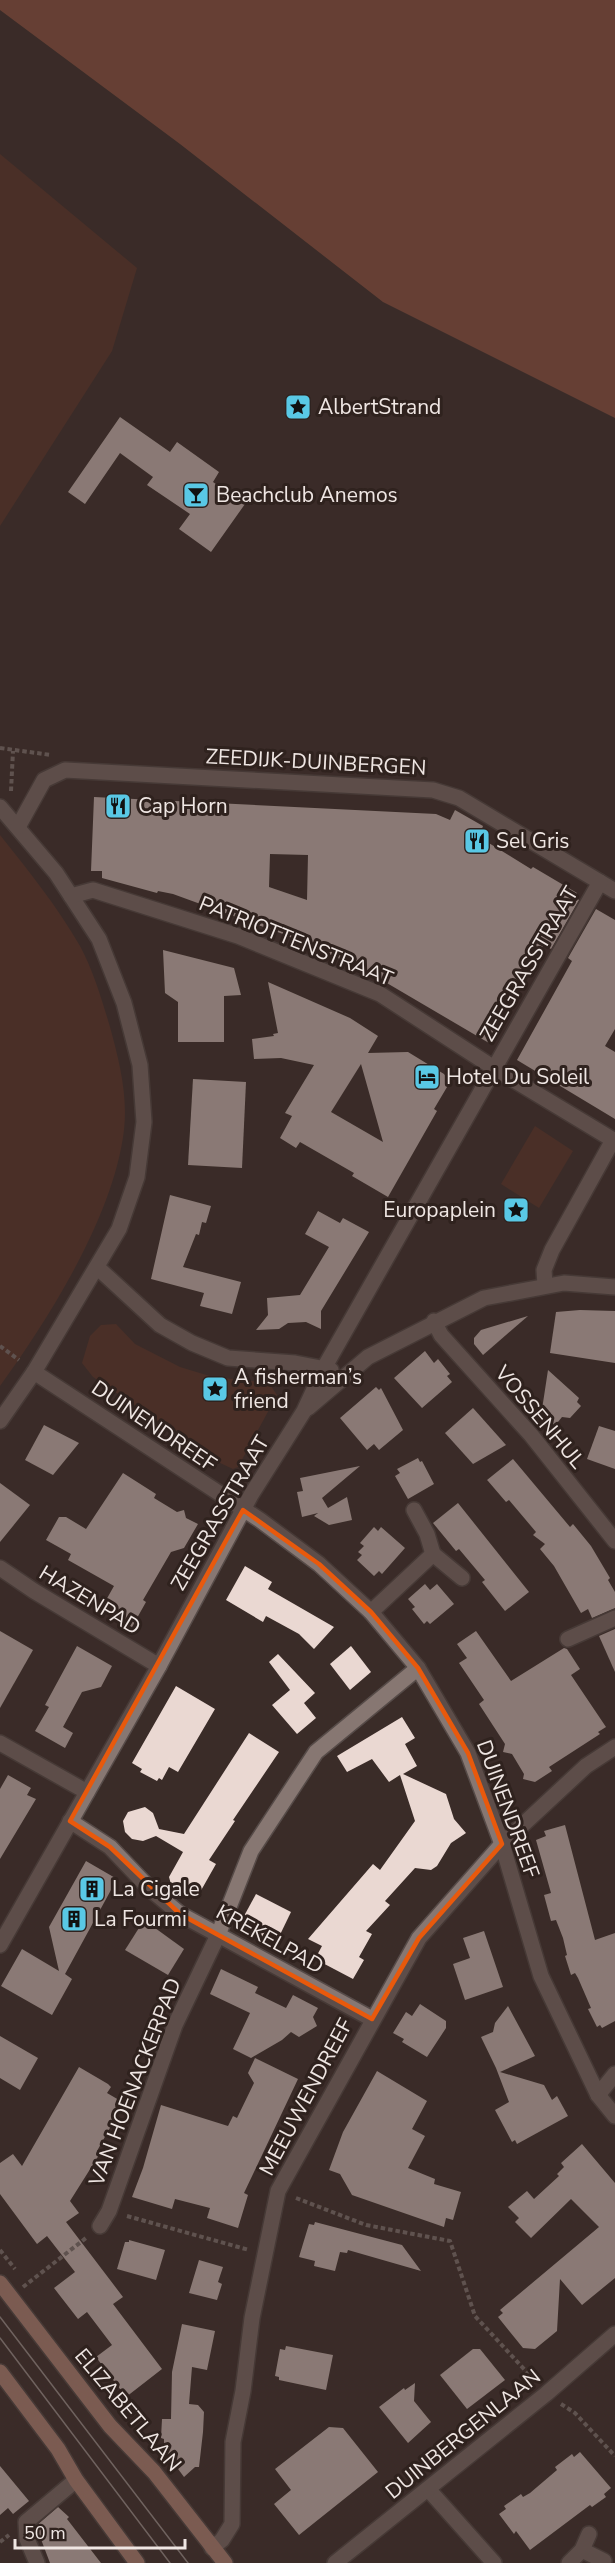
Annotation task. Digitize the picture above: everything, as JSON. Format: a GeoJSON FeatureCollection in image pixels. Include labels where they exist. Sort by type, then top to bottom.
{"type":"FeatureCollection","features":[{"type":"Feature","properties":{"kind":"main road","name":"ELIZABETLAAN"},"geometry":{"type":"LineString","coordinates":[[0,2283],[110,2426],[154,2472],[225,2563]]}},
{"type":"Feature","properties":{"kind":"main road"},"geometry":{"type":"LineString","coordinates":[[0,2372],[58,2449],[76,2480],[137,2563]]}},
{"type":"Feature","properties":{"kind":"street","name":"ZEEDIJK-DUINBERGEN"},"geometry":{"type":"LineString","coordinates":[[18,827],[44,780],[65,770],[433,790],[459,798],[615,891]]}},
{"type":"Feature","properties":{"kind":"street"},"geometry":{"type":"LineString","coordinates":[[0,1421],[34,1372],[98,1268],[119,1229],[137,1177],[144,1122],[140,1065],[124,1003],[99,939],[50,865],[2,809]]}},
{"type":"Feature","properties":{"kind":"street","name":"ZEEGRASSTRAAT"},"geometry":{"type":"LineString","coordinates":[[0,1945],[159,1666],[243,1510],[304,1411],[324,1368],[600,882]]}},
{"type":"Feature","properties":{"kind":"street","name":"PATRIOTTENSTRAAT"},"geometry":{"type":"LineString","coordinates":[[71,896],[93,890],[249,940],[380,994],[494,1068],[614,1140]]}},
{"type":"Feature","properties":{"kind":"street"},"geometry":{"type":"LineString","coordinates":[[545,1285],[544,1270],[552,1250],[614,1140]]}},
{"type":"Feature","properties":{"kind":"street"},"geometry":{"type":"LineString","coordinates":[[98,1268],[160,1325],[192,1343],[228,1358],[324,1368],[345,1376]]}},
{"type":"Feature","properties":{"kind":"street"},"geometry":{"type":"LineString","coordinates":[[304,1411],[368,1357],[434,1321],[484,1298],[545,1285],[588,1283],[615,1287]]}},
{"type":"Feature","properties":{"kind":"street","name":"VOSSENHUL"},"geometry":{"type":"LineString","coordinates":[[434,1321],[441,1335],[531,1435],[615,1541]]}},
{"type":"Feature","properties":{"kind":"street","name":"DUINENDREEF"},"geometry":{"type":"LineString","coordinates":[[34,1372],[243,1510],[319,1564],[371,1612],[418,1668],[468,1753],[502,1844],[541,1976],[598,2095],[615,2116]]}},
{"type":"Feature","properties":{"kind":"street"},"geometry":{"type":"LineString","coordinates":[[414,1510],[427,1534],[434,1554],[462,1578]]}},
{"type":"Feature","properties":{"kind":"street"},"geometry":{"type":"LineString","coordinates":[[371,1612],[434,1554]]}},
{"type":"Feature","properties":{"kind":"street","name":"HAZENPAD"},"geometry":{"type":"LineString","coordinates":[[0,1568],[159,1666]]}},
{"type":"Feature","properties":{"kind":"street"},"geometry":{"type":"LineString","coordinates":[[568,1640],[615,1618]]}},
{"type":"Feature","properties":{"kind":"street","name":"VAN HOENACKERPAD"},"geometry":{"type":"LineString","coordinates":[[100,2226],[108,2211],[175,2025],[218,1935],[251,1851],[316,1752],[418,1668]]}},
{"type":"Feature","properties":{"kind":"street"},"geometry":{"type":"LineString","coordinates":[[0,1743],[87,1792]]}},
{"type":"Feature","properties":{"kind":"street","name":"MEEUWENDREEF"},"geometry":{"type":"LineString","coordinates":[[212,2548],[222,2540],[232,2524],[233,2442],[243,2391],[252,2318],[278,2191],[419,1938],[502,1844],[586,1766],[615,1747]]}},
{"type":"Feature","properties":{"kind":"street","name":"KREKELPAD"},"geometry":{"type":"LineString","coordinates":[[70,1821],[110,1847],[150,1889],[180,1914],[372,2019]]}},
{"type":"Feature","properties":{"kind":"street"},"geometry":{"type":"LineString","coordinates":[[598,2095],[615,2074]]}},
{"type":"Feature","properties":{"kind":"street","name":"DUINBERGENLAAN"},"geometry":{"type":"LineString","coordinates":[[335,2563],[546,2394],[615,2334]]}},
{"type":"Feature","properties":{"kind":"street"},"geometry":{"type":"LineString","coordinates":[[37,2563],[27,2539],[26,2522],[76,2480]]}},
{"type":"Feature","properties":{"kind":"street"},"geometry":{"type":"LineString","coordinates":[[428,2489],[494,2563]]}},
{"type":"Feature","properties":{"kind":"street"},"geometry":{"type":"LineString","coordinates":[[569,2563],[582,2550],[589,2534]]}},
{"type":"Feature","properties":{"kind":"street"},"geometry":{"type":"LineString","coordinates":[[582,2550],[604,2561]]}},
{"type":"Feature","properties":{"kind":"path"},"geometry":{"type":"LineString","coordinates":[[0,748],[13,751],[10,801],[2,809]]}},
{"type":"Feature","properties":{"kind":"path"},"geometry":{"type":"LineString","coordinates":[[0,1346],[34,1372]]}},
{"type":"Feature","properties":{"kind":"path"},"geometry":{"type":"LineString","coordinates":[[278,2191],[366,2225],[450,2241],[475,2316],[546,2394],[575,2413],[615,2456]]}},
{"type":"Feature","properties":{"kind":"path"},"geometry":{"type":"LineString","coordinates":[[108,2211],[264,2254]]}},
{"type":"Feature","properties":{"kind":"path"},"geometry":{"type":"LineString","coordinates":[[10,2296],[100,2226]]}},
{"type":"Feature","properties":{"kind":"highlighted area"},"geometry":{"type":"Polygon","coordinates":[[[243,1510],[319,1564],[371,1612],[418,1668],[468,1753],[502,1844],[419,1938],[372,2019],[180,1914],[110,1847],[70,1821],[243,1510]]]}},
{"type":"Feature","properties":{"kind":"shaded area"},"geometry":{"type":"Polygon","coordinates":[[[0,0],[615,0],[615,418],[383,302],[180,144],[0,10],[0,0]]]}},
{"type":"Feature","properties":{"kind":"shaded area"},"geometry":{"type":"Polygon","coordinates":[[[0,154],[137,268],[112,351],[0,526],[0,154]]]}},
{"type":"Feature","properties":{"kind":"shaded area"},"geometry":{"type":"Polygon","coordinates":[[[0,835],[62,917],[89,965],[117,1052],[124,1091],[125,1117],[118,1163],[94,1230],[59,1297],[0,1386],[0,835]]]}},
{"type":"Feature","properties":{"kind":"shaded area"},"geometry":{"type":"Polygon","coordinates":[[[535,1126],[573,1151],[539,1208],[501,1184],[535,1126]]]}},
{"type":"Feature","properties":{"kind":"shaded area"},"geometry":{"type":"Polygon","coordinates":[[[116,1324],[135,1344],[180,1367],[213,1377],[269,1383],[277,1395],[238,1467],[233,1469],[218,1462],[93,1377],[82,1363],[90,1336],[101,1325],[116,1324]]]}},
{"type":"Feature","properties":{"kind":"building","name":"Beachclub Anemos"},"geometry":{"type":"Polygon","coordinates":[[[120,417],[170,452],[177,442],[219,472],[213,482],[245,504],[211,552],[179,529],[190,514],[147,485],[153,477],[120,453],[85,504],[68,492],[120,417]]]}},
{"type":"Feature","properties":{"kind":"building"},"geometry":{"type":"Polygon","coordinates":[[[94,797],[436,814],[450,820],[455,810],[483,826],[479,837],[531,869],[533,867],[577,893],[575,897],[579,900],[551,949],[544,945],[489,1043],[363,969],[283,934],[173,894],[158,891],[157,893],[102,878],[102,871],[91,871],[94,797]],[[270,854],[269,887],[307,900],[308,855],[270,854]]]}},
{"type":"Feature","properties":{"kind":"building"},"geometry":{"type":"Polygon","coordinates":[[[596,909],[615,920],[615,1029],[605,1046],[615,1052],[615,1119],[517,1060],[572,961],[568,958],[596,909]]]}},
{"type":"Feature","properties":{"kind":"building"},"geometry":{"type":"Polygon","coordinates":[[[163,950],[234,968],[241,995],[224,996],[224,1042],[178,1042],[178,1002],[165,993],[163,950]]]}},
{"type":"Feature","properties":{"kind":"building"},"geometry":{"type":"Polygon","coordinates":[[[268,982],[350,1018],[378,1036],[368,1053],[408,1052],[444,1074],[450,1082],[434,1109],[437,1111],[388,1197],[352,1176],[354,1173],[300,1142],[296,1148],[280,1138],[292,1116],[285,1113],[314,1065],[281,1058],[254,1059],[252,1039],[274,1036],[273,1034],[278,1033],[268,982]],[[361,1064],[331,1112],[383,1142],[361,1064]]]}},
{"type":"Feature","properties":{"kind":"building"},"geometry":{"type":"Polygon","coordinates":[[[193,1079],[246,1082],[242,1168],[188,1165],[193,1079]]]}},
{"type":"Feature","properties":{"kind":"building"},"geometry":{"type":"Polygon","coordinates":[[[170,1195],[211,1206],[206,1223],[202,1222],[199,1235],[196,1234],[183,1267],[241,1282],[232,1314],[200,1306],[204,1293],[151,1279],[170,1195]]]}},
{"type":"Feature","properties":{"kind":"building"},"geometry":{"type":"Polygon","coordinates":[[[318,1211],[340,1223],[343,1218],[369,1232],[321,1311],[321,1329],[306,1322],[288,1323],[279,1329],[256,1330],[268,1315],[267,1298],[300,1295],[329,1247],[305,1234],[318,1211]]]}},
{"type":"Feature","properties":{"kind":"building"},"geometry":{"type":"Polygon","coordinates":[[[615,1311],[615,1363],[550,1353],[556,1312],[615,1311]]]}},
{"type":"Feature","properties":{"kind":"building"},"geometry":{"type":"Polygon","coordinates":[[[528,1316],[483,1355],[474,1344],[474,1338],[481,1330],[528,1316]]]}},
{"type":"Feature","properties":{"kind":"building"},"geometry":{"type":"Polygon","coordinates":[[[425,1351],[434,1363],[438,1359],[450,1374],[447,1376],[452,1382],[422,1408],[394,1378],[425,1351]]]}},
{"type":"Feature","properties":{"kind":"building"},"geometry":{"type":"Polygon","coordinates":[[[548,1370],[579,1398],[577,1402],[581,1406],[570,1418],[562,1417],[553,1428],[541,1416],[548,1370]]]}},
{"type":"Feature","properties":{"kind":"building"},"geometry":{"type":"Polygon","coordinates":[[[376,1387],[379,1390],[381,1388],[403,1430],[379,1450],[374,1444],[367,1450],[340,1418],[376,1387]]]}},
{"type":"Feature","properties":{"kind":"building"},"geometry":{"type":"Polygon","coordinates":[[[473,1408],[506,1445],[473,1464],[445,1433],[473,1408]]]}},
{"type":"Feature","properties":{"kind":"building"},"geometry":{"type":"Polygon","coordinates":[[[44,1425],[79,1443],[53,1475],[25,1460],[44,1425]]]}},
{"type":"Feature","properties":{"kind":"building"},"geometry":{"type":"Polygon","coordinates":[[[599,1426],[615,1431],[615,1469],[587,1459],[599,1426]]]}},
{"type":"Feature","properties":{"kind":"building"},"geometry":{"type":"Polygon","coordinates":[[[418,1458],[420,1462],[422,1461],[434,1484],[408,1499],[395,1476],[400,1473],[397,1469],[418,1458]]]}},
{"type":"Feature","properties":{"kind":"building"},"geometry":{"type":"Polygon","coordinates":[[[513,1459],[570,1527],[573,1524],[591,1546],[610,1578],[608,1580],[615,1592],[615,1608],[592,1618],[588,1609],[581,1613],[554,1566],[540,1549],[545,1544],[533,1535],[536,1532],[509,1500],[506,1502],[487,1480],[513,1459]]]}},
{"type":"Feature","properties":{"kind":"building"},"geometry":{"type":"Polygon","coordinates":[[[360,1466],[322,1498],[328,1508],[347,1497],[352,1520],[329,1525],[314,1516],[318,1513],[302,1517],[297,1492],[303,1491],[300,1478],[360,1466]]]}},
{"type":"Feature","properties":{"kind":"building"},"geometry":{"type":"Polygon","coordinates":[[[123,1473],[156,1494],[154,1498],[177,1512],[184,1510],[186,1518],[198,1524],[184,1548],[171,1552],[143,1600],[146,1602],[132,1627],[101,1609],[114,1586],[68,1560],[71,1554],[46,1540],[59,1517],[66,1517],[86,1529],[123,1473]]]}},
{"type":"Feature","properties":{"kind":"building"},"geometry":{"type":"Polygon","coordinates":[[[0,1483],[30,1505],[0,1542],[0,1483]]]}},
{"type":"Feature","properties":{"kind":"building"},"geometry":{"type":"Polygon","coordinates":[[[458,1503],[529,1592],[505,1611],[482,1582],[485,1580],[459,1549],[456,1551],[433,1523],[458,1503]]]}},
{"type":"Feature","properties":{"kind":"building"},"geometry":{"type":"Polygon","coordinates":[[[374,1527],[378,1531],[381,1527],[405,1548],[382,1574],[379,1571],[374,1576],[357,1560],[362,1555],[358,1552],[364,1546],[360,1543],[374,1527]]]}},
{"type":"Feature","properties":{"kind":"building"},"geometry":{"type":"Polygon","coordinates":[[[245,1566],[272,1582],[268,1589],[334,1627],[314,1649],[299,1634],[266,1616],[263,1622],[226,1600],[245,1566]]]}},
{"type":"Feature","properties":{"kind":"building"},"geometry":{"type":"Polygon","coordinates":[[[425,1584],[430,1590],[437,1584],[454,1604],[430,1624],[427,1621],[424,1624],[412,1609],[415,1607],[408,1599],[425,1584]]]}},
{"type":"Feature","properties":{"kind":"building"},"geometry":{"type":"Polygon","coordinates":[[[615,1629],[615,1672],[599,1636],[615,1629]]]}},
{"type":"Feature","properties":{"kind":"building"},"geometry":{"type":"Polygon","coordinates":[[[0,1631],[33,1650],[0,1708],[0,1631]]]}},
{"type":"Feature","properties":{"kind":"building"},"geometry":{"type":"Polygon","coordinates":[[[476,1631],[511,1681],[564,1648],[567,1649],[580,1669],[571,1675],[606,1727],[598,1732],[600,1734],[549,1767],[552,1771],[535,1782],[523,1779],[524,1774],[512,1754],[503,1752],[505,1744],[479,1704],[484,1700],[459,1663],[467,1658],[457,1644],[476,1631]]]}},
{"type":"Feature","properties":{"kind":"building"},"geometry":{"type":"Polygon","coordinates":[[[77,1646],[112,1666],[101,1687],[82,1692],[63,1727],[73,1733],[65,1748],[35,1731],[49,1707],[45,1705],[77,1646]]]}},
{"type":"Feature","properties":{"kind":"building"},"geometry":{"type":"Polygon","coordinates":[[[351,1646],[371,1672],[350,1690],[330,1664],[351,1646]]]}},
{"type":"Feature","properties":{"kind":"building"},"geometry":{"type":"Polygon","coordinates":[[[278,1654],[315,1693],[304,1703],[316,1718],[297,1734],[272,1705],[290,1690],[269,1662],[278,1654]]]}},
{"type":"Feature","properties":{"kind":"building"},"geometry":{"type":"Polygon","coordinates":[[[176,1686],[215,1709],[178,1772],[169,1767],[162,1780],[159,1778],[157,1781],[140,1772],[142,1769],[132,1763],[176,1686]]]}},
{"type":"Feature","properties":{"kind":"building"},"geometry":{"type":"Polygon","coordinates":[[[402,1717],[415,1738],[405,1744],[417,1766],[403,1774],[446,1794],[454,1819],[466,1833],[451,1843],[437,1866],[431,1870],[415,1868],[385,1901],[390,1905],[366,1931],[372,1934],[359,1957],[364,1960],[353,1979],[315,1959],[322,1946],[308,1939],[373,1864],[380,1870],[415,1821],[400,1775],[389,1782],[372,1759],[347,1772],[337,1756],[402,1717]]]}},
{"type":"Feature","properties":{"kind":"building"},"geometry":{"type":"Polygon","coordinates":[[[249,1733],[279,1752],[209,1860],[216,1864],[199,1894],[191,1897],[181,1896],[172,1888],[169,1877],[183,1852],[156,1836],[143,1841],[132,1839],[125,1832],[123,1821],[128,1812],[145,1807],[153,1813],[159,1829],[184,1834],[249,1733]]]}},
{"type":"Feature","properties":{"kind":"building"},"geometry":{"type":"Polygon","coordinates":[[[8,1775],[31,1788],[27,1795],[36,1799],[0,1859],[0,1789],[8,1775]]]}},
{"type":"Feature","properties":{"kind":"building"},"geometry":{"type":"Polygon","coordinates":[[[565,1825],[595,1940],[615,1933],[615,2021],[602,2028],[600,2025],[597,2027],[588,2009],[591,2008],[578,1978],[575,1973],[571,1975],[565,1956],[567,1955],[563,1938],[556,1920],[551,1921],[544,1895],[551,1893],[536,1840],[546,1836],[544,1831],[565,1825]]]}},
{"type":"Feature","properties":{"kind":"building"},"geometry":{"type":"Polygon","coordinates":[[[86,1861],[117,1879],[65,1974],[72,1979],[52,2015],[1,1986],[22,1949],[59,1971],[49,1927],[86,1861]]]}},
{"type":"Feature","properties":{"kind":"building"},"geometry":{"type":"Polygon","coordinates":[[[256,1894],[291,1912],[276,1943],[238,1927],[256,1894]]]}},
{"type":"Feature","properties":{"kind":"building"},"geometry":{"type":"Polygon","coordinates":[[[144,1920],[184,1949],[168,1975],[125,1950],[144,1920]]]}},
{"type":"Feature","properties":{"kind":"building"},"geometry":{"type":"Polygon","coordinates":[[[484,1931],[503,1987],[465,2000],[453,1964],[470,1958],[463,1938],[484,1931]]]}},
{"type":"Feature","properties":{"kind":"building"},"geometry":{"type":"Polygon","coordinates":[[[221,1969],[258,1987],[255,1993],[286,2008],[293,1995],[318,2008],[313,2017],[317,2026],[299,2037],[291,2032],[282,2040],[251,2058],[233,2049],[250,2013],[210,1994],[221,1969]]]}},
{"type":"Feature","properties":{"kind":"building"},"geometry":{"type":"Polygon","coordinates":[[[420,2004],[446,2021],[446,2028],[427,2057],[402,2042],[404,2039],[393,2033],[406,2012],[412,2016],[420,2004]]]}},
{"type":"Feature","properties":{"kind":"building"},"geometry":{"type":"Polygon","coordinates":[[[508,2006],[535,2056],[500,2072],[544,2085],[552,2100],[557,2096],[568,2116],[517,2144],[515,2140],[512,2142],[495,2110],[509,2102],[481,2037],[493,2032],[495,2023],[508,2006]]]}},
{"type":"Feature","properties":{"kind":"building"},"geometry":{"type":"Polygon","coordinates":[[[0,2036],[38,2058],[20,2090],[0,2078],[0,2036]]]}},
{"type":"Feature","properties":{"kind":"building"},"geometry":{"type":"Polygon","coordinates":[[[255,2058],[298,2079],[244,2193],[248,2195],[238,2228],[207,2218],[210,2208],[175,2199],[172,2209],[132,2197],[161,2105],[228,2126],[233,2116],[237,2118],[254,2083],[248,2073],[255,2058]]]}},
{"type":"Feature","properties":{"kind":"building"},"geometry":{"type":"Polygon","coordinates":[[[79,2067],[111,2087],[107,2093],[119,2100],[115,2107],[120,2110],[97,2151],[99,2155],[70,2201],[79,2213],[66,2222],[123,2297],[113,2304],[162,2369],[126,2397],[96,2357],[112,2345],[87,2312],[78,2319],[54,2288],[75,2272],[47,2236],[37,2244],[0,2194],[0,2163],[13,2154],[22,2166],[79,2067]]]}},
{"type":"Feature","properties":{"kind":"building"},"geometry":{"type":"Polygon","coordinates":[[[377,2071],[427,2101],[412,2129],[425,2136],[408,2168],[435,2179],[434,2184],[461,2192],[453,2220],[446,2218],[444,2227],[352,2195],[340,2174],[329,2170],[343,2132],[377,2071]]]}},
{"type":"Feature","properties":{"kind":"building"},"geometry":{"type":"Polygon","coordinates":[[[582,2144],[615,2183],[615,2278],[582,2305],[560,2279],[557,2331],[535,2349],[523,2348],[498,2317],[503,2313],[500,2310],[599,2227],[571,2199],[531,2238],[515,2222],[519,2218],[508,2207],[527,2191],[534,2199],[559,2176],[557,2174],[564,2167],[561,2163],[582,2144]]]}},
{"type":"Feature","properties":{"kind":"building"},"geometry":{"type":"Polygon","coordinates":[[[315,2222],[402,2245],[421,2271],[348,2250],[347,2253],[340,2252],[335,2271],[314,2266],[315,2261],[299,2257],[309,2224],[314,2225],[315,2222]]]}},
{"type":"Feature","properties":{"kind":"building"},"geometry":{"type":"Polygon","coordinates":[[[129,2240],[165,2250],[156,2280],[117,2269],[125,2242],[129,2240]]]}},
{"type":"Feature","properties":{"kind":"building"},"geometry":{"type":"Polygon","coordinates":[[[199,2260],[223,2267],[218,2282],[222,2284],[217,2300],[189,2293],[199,2260]]]}},
{"type":"Feature","properties":{"kind":"building"},"geometry":{"type":"Polygon","coordinates":[[[182,2324],[215,2331],[207,2370],[192,2367],[189,2404],[198,2405],[204,2412],[203,2432],[199,2467],[195,2467],[184,2477],[164,2450],[164,2439],[161,2438],[162,2419],[171,2419],[172,2372],[182,2324]]]}},
{"type":"Feature","properties":{"kind":"building"},"geometry":{"type":"Polygon","coordinates":[[[286,2346],[333,2355],[326,2390],[279,2380],[279,2377],[275,2376],[280,2349],[285,2350],[286,2346]]]}},
{"type":"Feature","properties":{"kind":"building"},"geometry":{"type":"Polygon","coordinates":[[[473,2349],[480,2349],[505,2380],[467,2409],[440,2375],[473,2349]]]}},
{"type":"Feature","properties":{"kind":"building"},"geometry":{"type":"Polygon","coordinates":[[[415,2383],[414,2401],[431,2422],[408,2443],[379,2407],[404,2388],[405,2390],[415,2383]]]}},
{"type":"Feature","properties":{"kind":"building"},"geometry":{"type":"Polygon","coordinates":[[[329,2427],[343,2428],[378,2472],[299,2535],[274,2504],[291,2490],[275,2469],[329,2427]]]}},
{"type":"Feature","properties":{"kind":"building"},"geometry":{"type":"Polygon","coordinates":[[[580,2452],[611,2488],[604,2494],[606,2497],[592,2507],[590,2505],[530,2550],[499,2514],[506,2509],[504,2506],[521,2494],[523,2497],[530,2493],[557,2470],[555,2467],[572,2454],[574,2457],[580,2452]]]}},
{"type":"Feature","properties":{"kind":"building"},"geometry":{"type":"Polygon","coordinates":[[[0,2466],[29,2501],[13,2514],[8,2508],[0,2515],[0,2466]]]}},
{"type":"Feature","properties":{"kind":"building"},"geometry":{"type":"Polygon","coordinates":[[[58,2507],[69,2517],[67,2519],[101,2563],[50,2563],[36,2526],[58,2507]]]}},
{"type":"Feature","properties":{"kind":"tram line"},"geometry":{"type":"LineString","coordinates":[[0,2317],[188,2563]]}},
{"type":"Feature","properties":{"kind":"tram line"},"geometry":{"type":"LineString","coordinates":[[0,2338],[170,2563]]}},
{"type":"Feature","properties":{"kind":"place","name":"AlbertStrand"},"geometry":{"type":"Point","coordinates":[298,407]}},
{"type":"Feature","properties":{"kind":"place","name":"Beachclub Anemos"},"geometry":{"type":"Point","coordinates":[196,495]}},
{"type":"Feature","properties":{"kind":"place","name":"Cap Horn"},"geometry":{"type":"Point","coordinates":[118,806]}},
{"type":"Feature","properties":{"kind":"place","name":"Sel Gris"},"geometry":{"type":"Point","coordinates":[477,841]}},
{"type":"Feature","properties":{"kind":"place","name":"Hotel Du Soleil"},"geometry":{"type":"Point","coordinates":[427,1077]}},
{"type":"Feature","properties":{"kind":"place","name":"Europaplein"},"geometry":{"type":"Point","coordinates":[516,1210]}},
{"type":"Feature","properties":{"kind":"place","name":"A fisherman’s friend"},"geometry":{"type":"Point","coordinates":[215,1389]}},
{"type":"Feature","properties":{"kind":"place","name":"La Cigale"},"geometry":{"type":"Point","coordinates":[92,1889]}},
{"type":"Feature","properties":{"kind":"place","name":"La Fourmi"},"geometry":{"type":"Point","coordinates":[74,1919]}}]}
